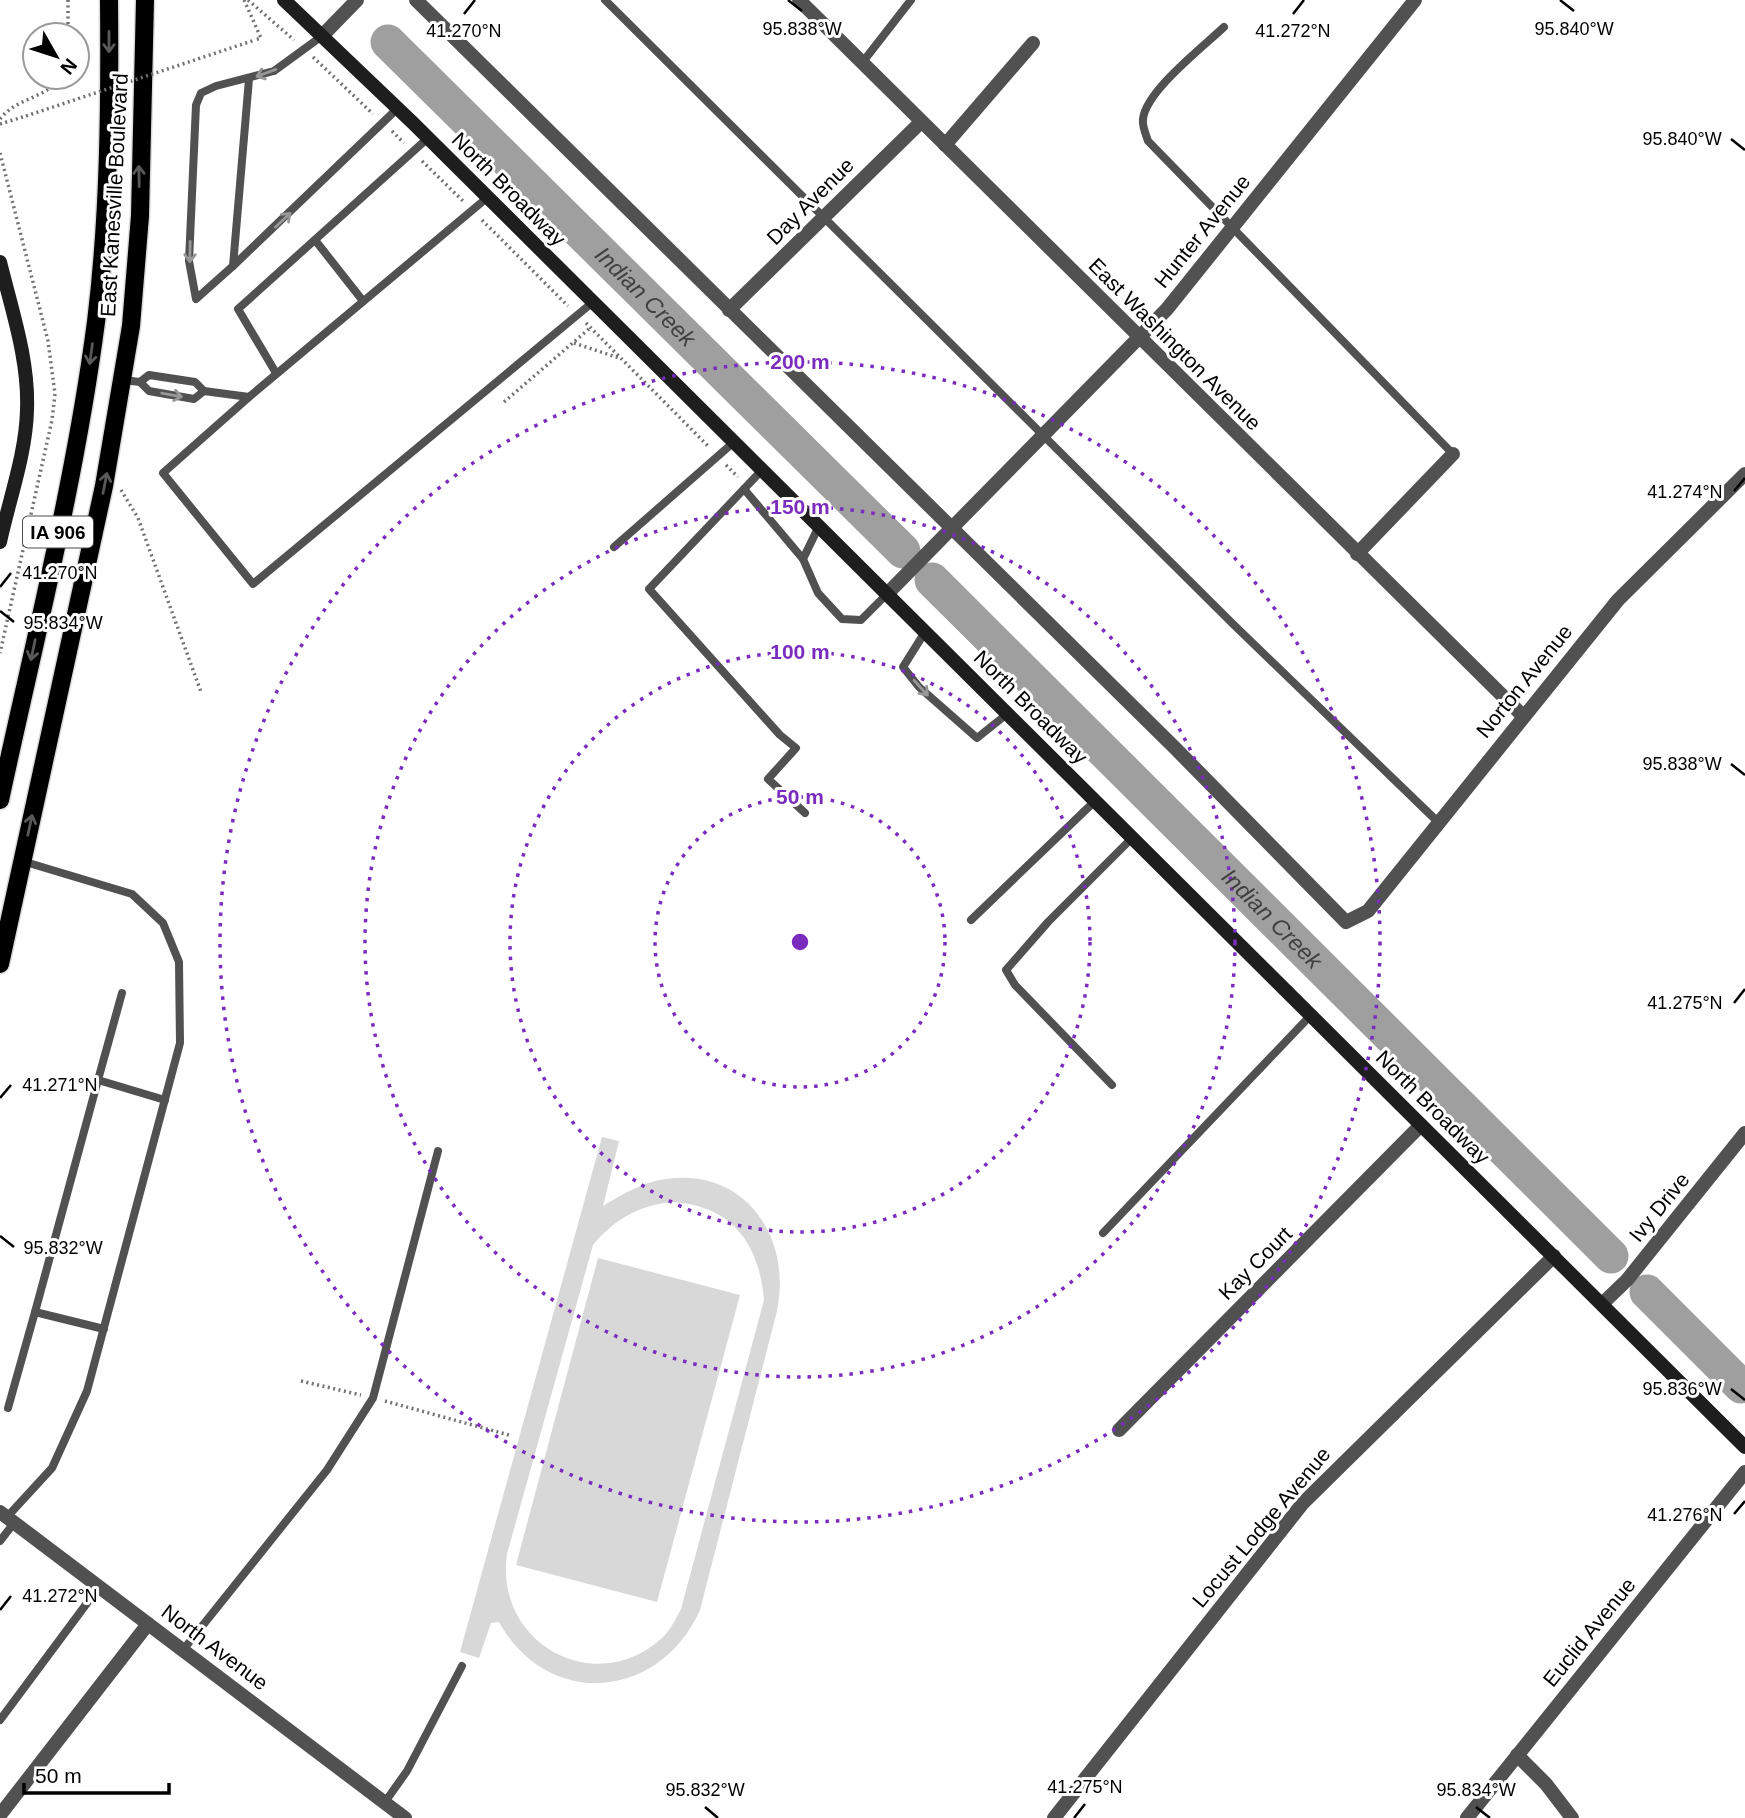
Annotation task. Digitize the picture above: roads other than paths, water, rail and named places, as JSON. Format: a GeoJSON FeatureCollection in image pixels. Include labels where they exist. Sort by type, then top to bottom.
{"type":"FeatureCollection","features":[{"type":"Feature","properties":{"kind":"main road","name":"East Kanesville Boulevard"},"geometry":{"type":"LineString","coordinates":[[0,800],[82,416],[96,322],[106,202],[109,0]]}},
{"type":"Feature","properties":{"kind":"main road","name":"North Broadway"},"geometry":{"type":"LineString","coordinates":[[284,0],[488,197],[1744,1444]]}},
{"type":"Feature","properties":{"kind":"main road","name":"East Kanesville Boulevard"},"geometry":{"type":"LineString","coordinates":[[0,964],[104,486],[131,381],[131,326],[140,216],[146,1]]}},
{"type":"Feature","properties":{"kind":"main road"},"geometry":{"type":"LineString","coordinates":[[0,262],[22,349],[28,393],[24,435],[0,542]]}},
{"type":"Feature","properties":{"kind":"street"},"geometry":{"type":"LineString","coordinates":[[322,36],[357,0]]}},
{"type":"Feature","properties":{"kind":"street"},"geometry":{"type":"LineString","coordinates":[[416,0],[951,527]]}},
{"type":"Feature","properties":{"kind":"street","name":"East Washington Avenue"},"geometry":{"type":"LineString","coordinates":[[799,0],[1523,716]]}},
{"type":"Feature","properties":{"kind":"street","name":"Hunter Avenue"},"geometry":{"type":"LineString","coordinates":[[887,594],[1182,291],[1415,0]]}},
{"type":"Feature","properties":{"kind":"street"},"geometry":{"type":"LineString","coordinates":[[945,145],[1033,43]]}},
{"type":"Feature","properties":{"kind":"street","name":"Day Avenue"},"geometry":{"type":"LineString","coordinates":[[729,310],[921,122]]}},
{"type":"Feature","properties":{"kind":"street"},"geometry":{"type":"LineString","coordinates":[[1357,554],[1453,454]]}},
{"type":"Feature","properties":{"kind":"street","name":"Norton Avenue"},"geometry":{"type":"LineString","coordinates":[[951,527],[1346,922],[1368,911],[1618,600],[1745,474]]}},
{"type":"Feature","properties":{"kind":"street","name":"Kay Court"},"geometry":{"type":"LineString","coordinates":[[1119,1430],[1421,1125]]}},
{"type":"Feature","properties":{"kind":"street","name":"Ivy Drive"},"geometry":{"type":"LineString","coordinates":[[1602,1304],[1627,1280],[1745,1133]]}},
{"type":"Feature","properties":{"kind":"street","name":"Locust Lodge Avenue"},"geometry":{"type":"LineString","coordinates":[[1054,1818],[1303,1503],[1553,1256]]}},
{"type":"Feature","properties":{"kind":"street","name":"Euclid Avenue"},"geometry":{"type":"LineString","coordinates":[[1467,1818],[1745,1472]]}},
{"type":"Feature","properties":{"kind":"street","name":"North Avenue"},"geometry":{"type":"LineString","coordinates":[[7,1517],[405,1818]]}},
{"type":"Feature","properties":{"kind":"street"},"geometry":{"type":"LineString","coordinates":[[0,1815],[148,1624]]}},
{"type":"Feature","properties":{"kind":"street"},"geometry":{"type":"LineString","coordinates":[[1517,1755],[1546,1784],[1572,1818]]}},
{"type":"Feature","properties":{"kind":"lane"},"geometry":{"type":"LineString","coordinates":[[604,0],[1234,625],[1438,822]]}},
{"type":"Feature","properties":{"kind":"lane"},"geometry":{"type":"LineString","coordinates":[[862,63],[911,0]]}},
{"type":"Feature","properties":{"kind":"lane"},"geometry":{"type":"LineString","coordinates":[[1224,27],[1158,90],[1143,117],[1148,141],[1453,454]]}},
{"type":"Feature","properties":{"kind":"lane"},"geometry":{"type":"LineString","coordinates":[[322,36],[274,71],[216,86],[201,93],[196,105],[189,261],[196,299],[233,267],[398,108]]}},
{"type":"Feature","properties":{"kind":"lane"},"geometry":{"type":"LineString","coordinates":[[233,267],[249,79]]}},
{"type":"Feature","properties":{"kind":"lane"},"geometry":{"type":"LineString","coordinates":[[276,373],[238,309],[428,138]]}},
{"type":"Feature","properties":{"kind":"lane"},"geometry":{"type":"LineString","coordinates":[[488,197],[276,373],[163,473],[253,584],[593,302]]}},
{"type":"Feature","properties":{"kind":"lane"},"geometry":{"type":"LineString","coordinates":[[315,240],[363,301]]}},
{"type":"Feature","properties":{"kind":"lane"},"geometry":{"type":"LineString","coordinates":[[131,381],[149,374],[195,382],[204,391],[249,397]]}},
{"type":"Feature","properties":{"kind":"lane"},"geometry":{"type":"LineString","coordinates":[[131,381],[149,391],[194,399],[204,391]]}},
{"type":"Feature","properties":{"kind":"lane"},"geometry":{"type":"LineString","coordinates":[[614,547],[734,442]]}},
{"type":"Feature","properties":{"kind":"lane"},"geometry":{"type":"LineString","coordinates":[[762,470],[649,589],[780,735],[796,748],[768,779],[806,813]]}},
{"type":"Feature","properties":{"kind":"lane"},"geometry":{"type":"LineString","coordinates":[[744,489],[803,559],[818,593],[842,619],[861,620],[887,594]]}},
{"type":"Feature","properties":{"kind":"lane"},"geometry":{"type":"LineString","coordinates":[[803,559],[819,526]]}},
{"type":"Feature","properties":{"kind":"lane"},"geometry":{"type":"LineString","coordinates":[[925,632],[903,667],[919,687],[977,738],[1007,714]]}},
{"type":"Feature","properties":{"kind":"lane"},"geometry":{"type":"LineString","coordinates":[[971,920],[1095,801]]}},
{"type":"Feature","properties":{"kind":"lane"},"geometry":{"type":"LineString","coordinates":[[1112,1084],[1015,985],[1006,970],[1048,922],[1132,838]]}},
{"type":"Feature","properties":{"kind":"lane"},"geometry":{"type":"LineString","coordinates":[[0,1541],[7,1517],[52,1468],[87,1391],[180,1043],[179,962],[163,923],[132,894],[23,861]]}},
{"type":"Feature","properties":{"kind":"lane"},"geometry":{"type":"LineString","coordinates":[[8,1408],[122,993]]}},
{"type":"Feature","properties":{"kind":"lane"},"geometry":{"type":"LineString","coordinates":[[1103,1233],[1311,1015]]}},
{"type":"Feature","properties":{"kind":"lane"},"geometry":{"type":"LineString","coordinates":[[98,1080],[165,1100]]}},
{"type":"Feature","properties":{"kind":"lane"},"geometry":{"type":"LineString","coordinates":[[183,1650],[327,1470],[373,1398],[438,1152]]}},
{"type":"Feature","properties":{"kind":"lane"},"geometry":{"type":"LineString","coordinates":[[35,1312],[104,1329]]}},
{"type":"Feature","properties":{"kind":"lane"},"geometry":{"type":"LineString","coordinates":[[0,1720],[99,1587]]}},
{"type":"Feature","properties":{"kind":"lane"},"geometry":{"type":"LineString","coordinates":[[385,1802],[407,1771],[462,1666]]}},
{"type":"Feature","properties":{"kind":"waterway","name":"Indian Creek"},"geometry":{"type":"LineString","coordinates":[[388,42],[903,551]]}},
{"type":"Feature","properties":{"kind":"waterway","name":"Indian Creek"},"geometry":{"type":"LineString","coordinates":[[932,580],[1611,1256]]}},
{"type":"Feature","properties":{"kind":"waterway","name":"Indian Creek"},"geometry":{"type":"LineString","coordinates":[[1647,1292],[1741,1386]]}}]}
